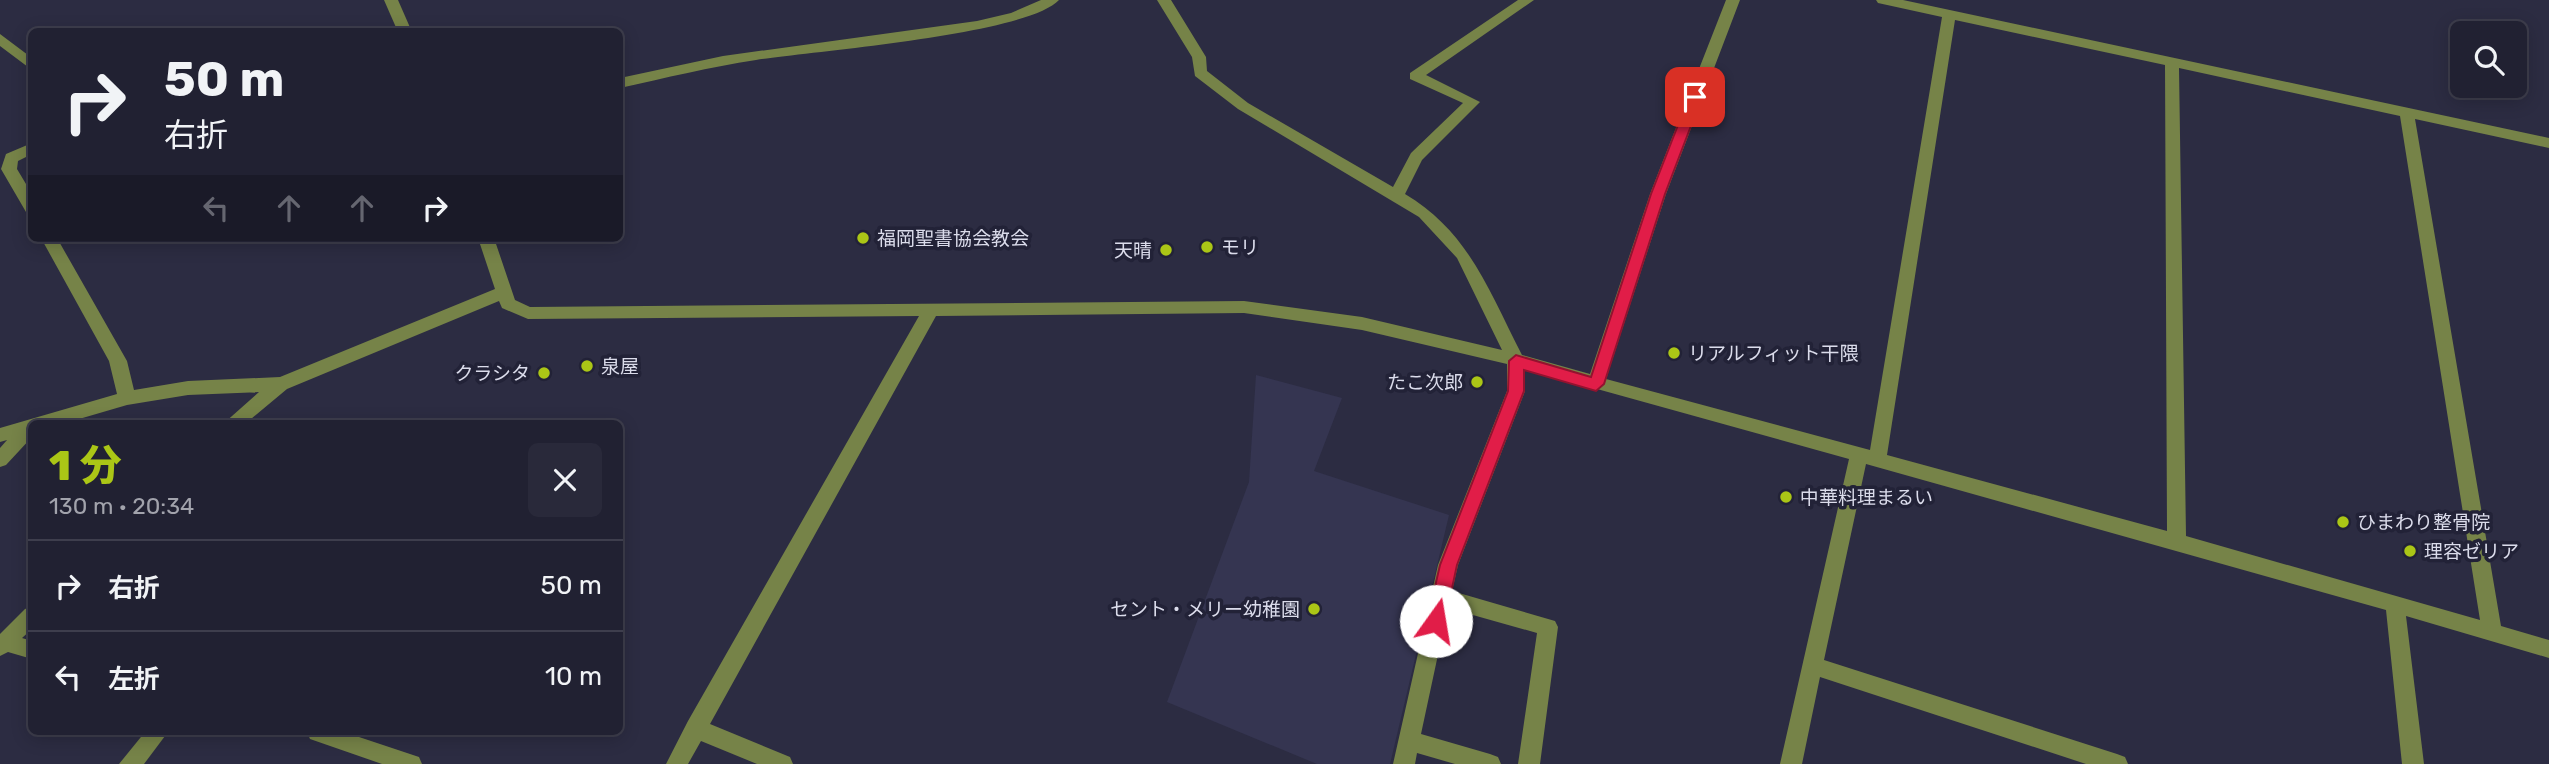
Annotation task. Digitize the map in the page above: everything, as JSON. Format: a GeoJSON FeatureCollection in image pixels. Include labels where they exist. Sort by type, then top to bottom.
{"type":"FeatureCollection","features":[{"type":"Feature","properties":{"kind":"street"},"geometry":{"type":"LineString","coordinates":[[391,0],[403,28]]}},
{"type":"Feature","properties":{"kind":"street"},"geometry":{"type":"LineString","coordinates":[[623,82],[675,68],[969,26],[1033,11],[1052,0]]}},
{"type":"Feature","properties":{"kind":"street"},"geometry":{"type":"LineString","coordinates":[[1164,0],[1199,57],[1200,72],[1242,106],[1425,213],[1463,255],[1516,361],[1516,391],[1448,565],[1405,764]]}},
{"type":"Feature","properties":{"kind":"street"},"geometry":{"type":"LineString","coordinates":[[1396,196],[1416,157],[1473,102],[1415,76],[1527,0]]}},
{"type":"Feature","properties":{"kind":"street"},"geometry":{"type":"LineString","coordinates":[[1596,384],[1658,194],[1732,0]]}},
{"type":"Feature","properties":{"kind":"street"},"geometry":{"type":"LineString","coordinates":[[1883,0],[2407,115],[2549,143]]}},
{"type":"Feature","properties":{"kind":"street"},"geometry":{"type":"LineString","coordinates":[[1791,764],[1868,457],[1949,15]]}},
{"type":"Feature","properties":{"kind":"street"},"geometry":{"type":"LineString","coordinates":[[0,38],[28,62]]}},
{"type":"Feature","properties":{"kind":"street"},"geometry":{"type":"LineString","coordinates":[[2172,62],[2177,544]]}},
{"type":"Feature","properties":{"kind":"street"},"geometry":{"type":"LineString","coordinates":[[2407,115],[2492,632]]}},
{"type":"Feature","properties":{"kind":"street"},"geometry":{"type":"LineString","coordinates":[[28,150],[11,159],[9,169],[28,201]]}},
{"type":"Feature","properties":{"kind":"street"},"geometry":{"type":"LineString","coordinates":[[51,242],[118,361],[127,398]]}},
{"type":"Feature","properties":{"kind":"street"},"geometry":{"type":"LineString","coordinates":[[487,242],[508,303],[528,313],[930,312],[1244,307],[1284,310],[1385,329],[1516,361],[1868,457],[2549,649]]}},
{"type":"Feature","properties":{"kind":"street"},"geometry":{"type":"LineString","coordinates":[[237,420],[281,384],[504,292]]}},
{"type":"Feature","properties":{"kind":"street"},"geometry":{"type":"LineString","coordinates":[[677,764],[930,312]]}},
{"type":"Feature","properties":{"kind":"street"},"geometry":{"type":"LineString","coordinates":[[49,420],[127,398],[188,388],[281,384]]}},
{"type":"Feature","properties":{"kind":"street"},"geometry":{"type":"LineString","coordinates":[[0,435],[28,426]]}},
{"type":"Feature","properties":{"kind":"street"},"geometry":{"type":"LineString","coordinates":[[0,460],[28,429]]}},
{"type":"Feature","properties":{"kind":"street"},"geometry":{"type":"LineString","coordinates":[[1441,597],[1548,627],[1530,764]]}},
{"type":"Feature","properties":{"kind":"street"},"geometry":{"type":"LineString","coordinates":[[2395,604],[2413,764]]}},
{"type":"Feature","properties":{"kind":"street"},"geometry":{"type":"LineString","coordinates":[[3,645],[28,619]]}},
{"type":"Feature","properties":{"kind":"street"},"geometry":{"type":"LineString","coordinates":[[3,645],[28,649]]}},
{"type":"Feature","properties":{"kind":"street"},"geometry":{"type":"LineString","coordinates":[[1815,666],[2118,764]]}},
{"type":"Feature","properties":{"kind":"street"},"geometry":{"type":"LineString","coordinates":[[695,728],[782,764]]}},
{"type":"Feature","properties":{"kind":"street"},"geometry":{"type":"LineString","coordinates":[[130,764],[155,735]]}},
{"type":"Feature","properties":{"kind":"street"},"geometry":{"type":"LineString","coordinates":[[326,735],[411,764]]}},
{"type":"Feature","properties":{"kind":"street"},"geometry":{"type":"LineString","coordinates":[[1409,741],[1490,764]]}},
{"type":"Feature","properties":{"kind":"shaded area","name":"セント・メリー幼稚園"},"geometry":{"type":"Polygon","coordinates":[[[1256,375],[1342,398],[1314,471],[1449,515],[1390,764],[1317,764],[1167,702],[1249,482],[1256,375]]]}},
{"type":"Feature","properties":{"kind":"place","name":"福岡聖書協会教会"},"geometry":{"type":"Point","coordinates":[863,238]}},
{"type":"Feature","properties":{"kind":"place","name":"モリ"},"geometry":{"type":"Point","coordinates":[1207,247]}},
{"type":"Feature","properties":{"kind":"place","name":"天晴"},"geometry":{"type":"Point","coordinates":[1166,250]}},
{"type":"Feature","properties":{"kind":"place","name":"リアルフィット干隈"},"geometry":{"type":"Point","coordinates":[1674,353]}},
{"type":"Feature","properties":{"kind":"place","name":"泉屋"},"geometry":{"type":"Point","coordinates":[587,366]}},
{"type":"Feature","properties":{"kind":"place","name":"クラシタ"},"geometry":{"type":"Point","coordinates":[544,373]}},
{"type":"Feature","properties":{"kind":"place","name":"たこ次郎"},"geometry":{"type":"Point","coordinates":[1477,382]}},
{"type":"Feature","properties":{"kind":"place","name":"中華料理まるい"},"geometry":{"type":"Point","coordinates":[1786,497]}},
{"type":"Feature","properties":{"kind":"place","name":"ひまわり整骨院"},"geometry":{"type":"Point","coordinates":[2343,522]}},
{"type":"Feature","properties":{"kind":"place","name":"理容ゼリア"},"geometry":{"type":"Point","coordinates":[2410,551]}},
{"type":"Feature","properties":{"kind":"place","name":"セント・メリー幼稚園"},"geometry":{"type":"Point","coordinates":[1314,609]}},
{"type":"Feature","properties":{"kind":"route"},"geometry":{"type":"LineString","coordinates":[[1436,621],[1448,565],[1516,391],[1516,361],[1596,384],[1658,194],[1695,97]]}}]}
